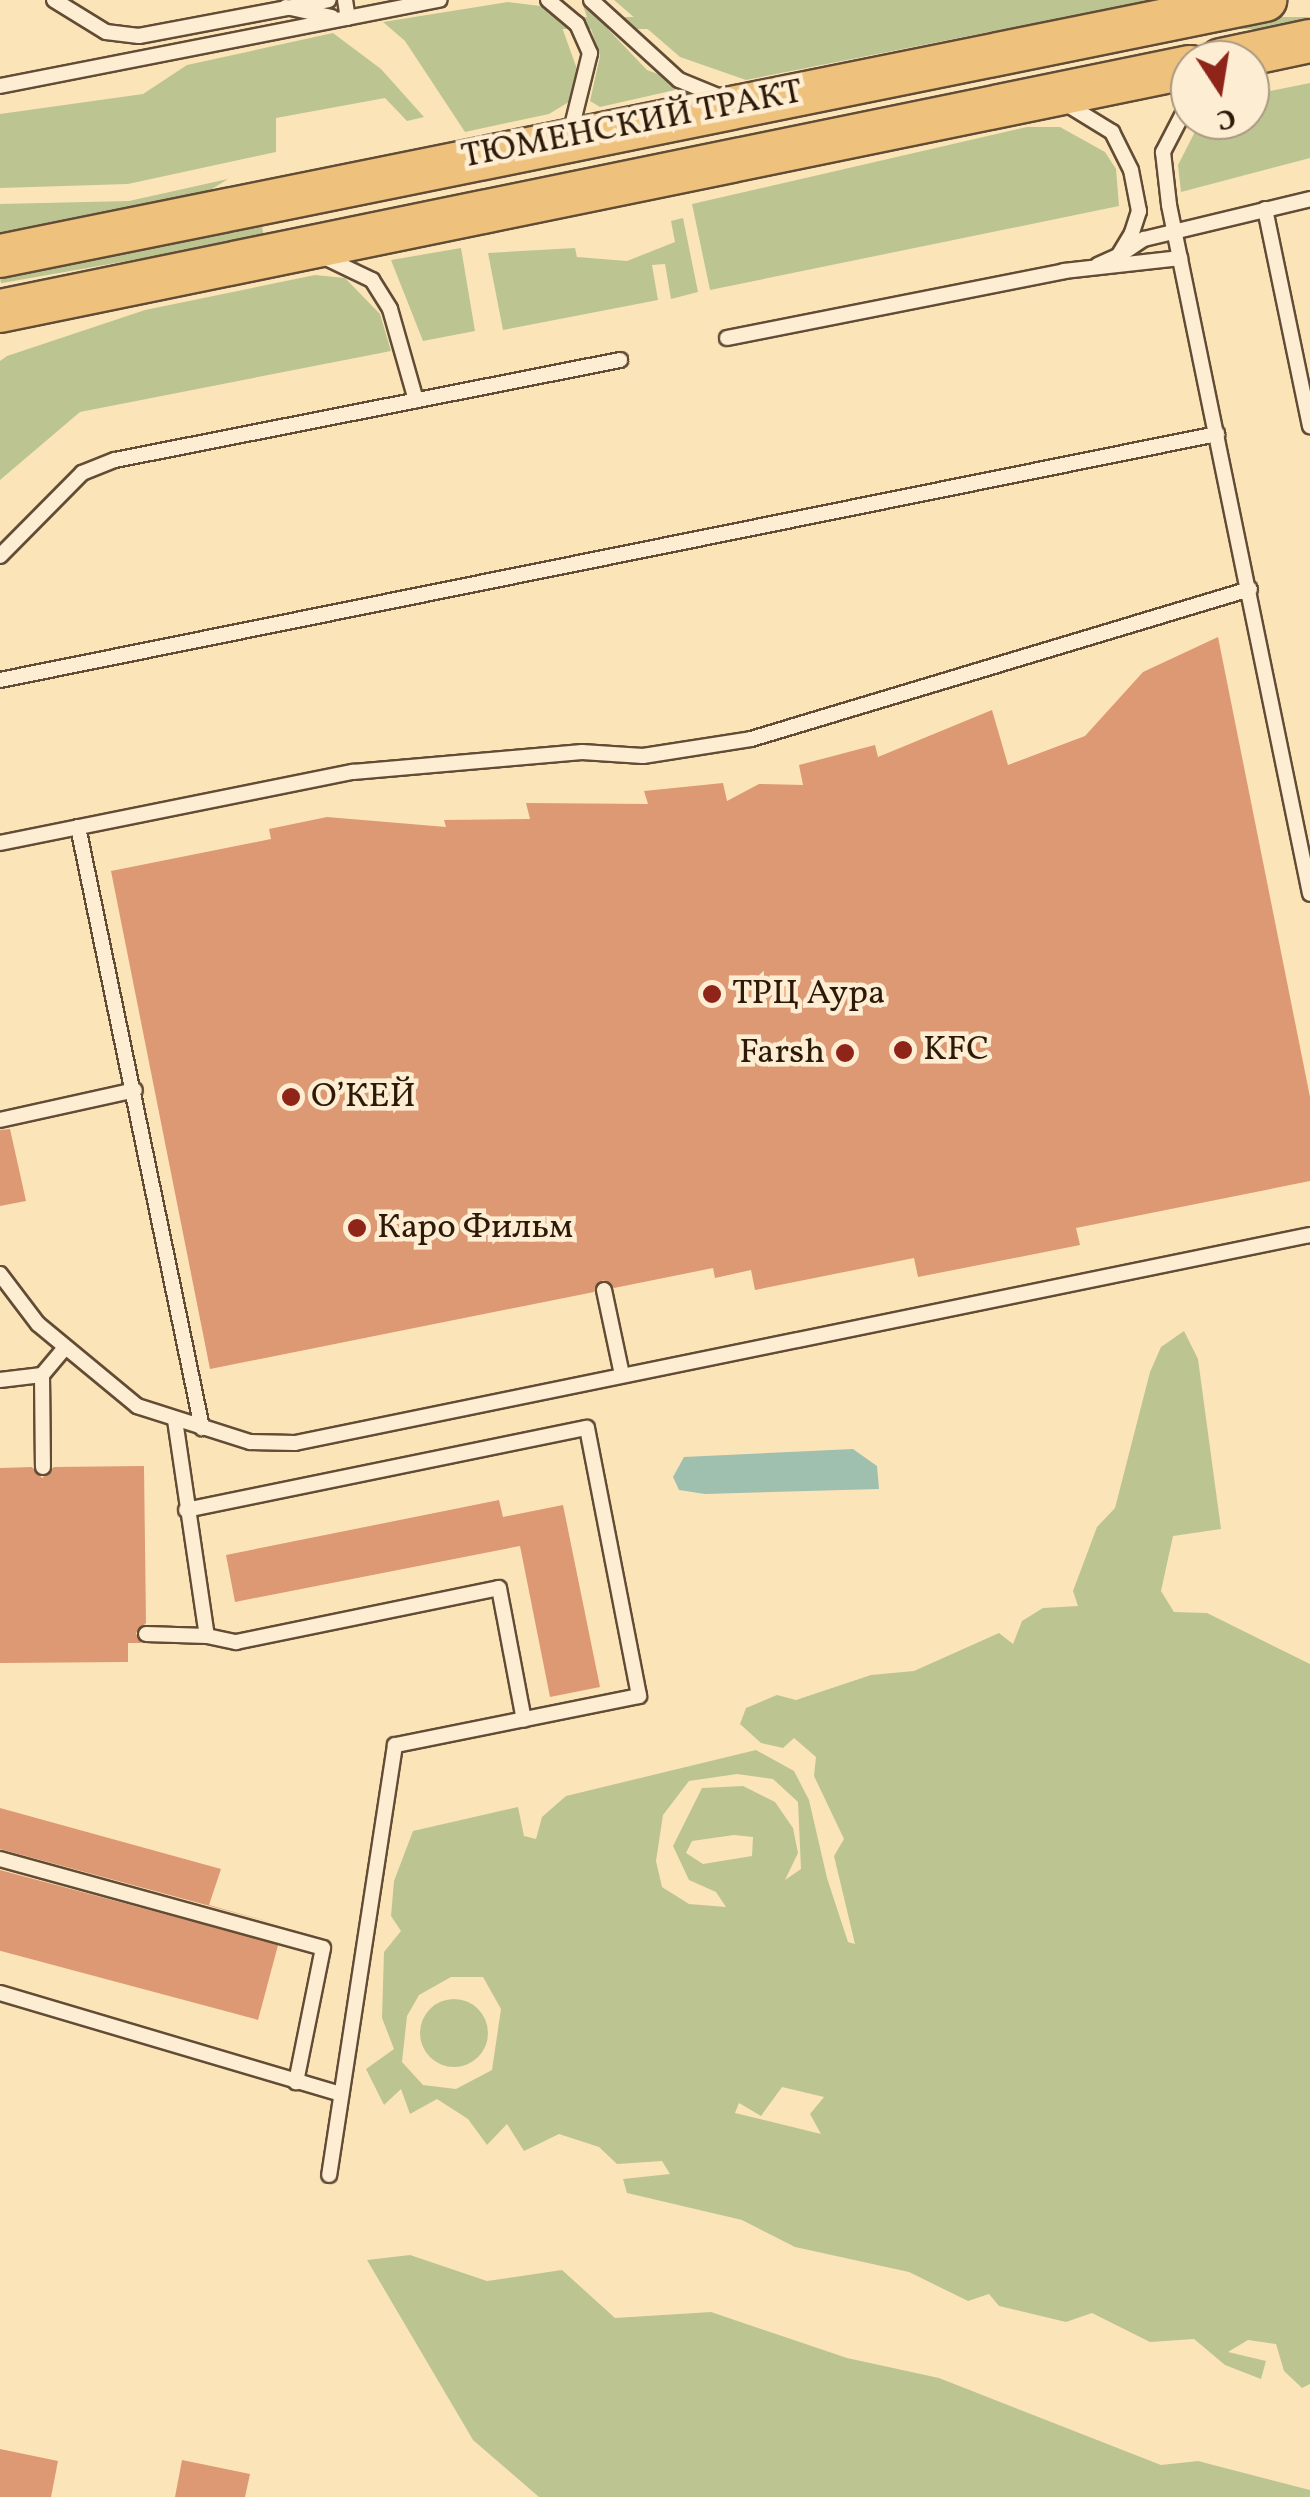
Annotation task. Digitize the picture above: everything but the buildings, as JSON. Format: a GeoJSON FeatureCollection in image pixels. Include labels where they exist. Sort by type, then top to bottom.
{"type":"FeatureCollection","features":[{"type":"Feature","properties":{"kind":"main road","name":"ТЮМЕНСКИЙ ТРАКТ"},"geometry":{"type":"LineString","coordinates":[[11,251],[1265,0]]}},
{"type":"Feature","properties":{"kind":"main road","name":"ТЮМЕНСКИЙ ТРАКТ"},"geometry":{"type":"LineString","coordinates":[[0,311],[302,253],[1170,71]]}},
{"type":"Feature","properties":{"kind":"main road"},"geometry":{"type":"LineString","coordinates":[[0,338],[114,289]]}},
{"type":"Feature","properties":{"kind":"lane"},"geometry":{"type":"LineString","coordinates":[[54,0],[106,32],[139,36],[280,3],[329,0]]}},
{"type":"Feature","properties":{"kind":"lane"},"geometry":{"type":"LineString","coordinates":[[216,19],[233,0]]}},
{"type":"Feature","properties":{"kind":"lane"},"geometry":{"type":"LineString","coordinates":[[345,0],[348,18]]}},
{"type":"Feature","properties":{"kind":"lane"},"geometry":{"type":"LineString","coordinates":[[0,86],[440,0]]}},
{"type":"Feature","properties":{"kind":"lane"},"geometry":{"type":"LineString","coordinates":[[548,0],[577,24],[590,53],[568,138]]}},
{"type":"Feature","properties":{"kind":"lane"},"geometry":{"type":"LineString","coordinates":[[591,0],[678,80],[737,104]]}},
{"type":"Feature","properties":{"kind":"lane"},"geometry":{"type":"LineString","coordinates":[[280,3],[348,18]]}},
{"type":"Feature","properties":{"kind":"lane"},"geometry":{"type":"LineString","coordinates":[[1038,100],[1080,107],[1118,145],[1138,212],[1118,256]]}},
{"type":"Feature","properties":{"kind":"lane"},"geometry":{"type":"LineString","coordinates":[[1170,139],[1163,152],[1174,231],[1310,894]]}},
{"type":"Feature","properties":{"kind":"lane"},"geometry":{"type":"LineString","coordinates":[[1096,266],[1174,231],[1310,200]]}},
{"type":"Feature","properties":{"kind":"lane"},"geometry":{"type":"LineString","coordinates":[[1265,209],[1310,426]]}},
{"type":"Feature","properties":{"kind":"lane"},"geometry":{"type":"LineString","coordinates":[[302,253],[349,263],[372,280],[410,357],[416,400]]}},
{"type":"Feature","properties":{"kind":"lane"},"geometry":{"type":"LineString","coordinates":[[728,338],[1096,266],[1180,258]]}},
{"type":"Feature","properties":{"kind":"lane"},"geometry":{"type":"LineString","coordinates":[[0,556],[82,473],[115,460],[620,360]]}},
{"type":"Feature","properties":{"kind":"lane"},"geometry":{"type":"LineString","coordinates":[[0,680],[1216,434]]}},
{"type":"Feature","properties":{"kind":"lane"},"geometry":{"type":"LineString","coordinates":[[0,843],[353,772],[582,752],[643,756],[750,739],[1250,589]]}},
{"type":"Feature","properties":{"kind":"lane"},"geometry":{"type":"LineString","coordinates":[[78,827],[202,1428]]}},
{"type":"Feature","properties":{"kind":"lane"},"geometry":{"type":"LineString","coordinates":[[0,1120],[135,1090]]}},
{"type":"Feature","properties":{"kind":"lane"},"geometry":{"type":"LineString","coordinates":[[0,1274],[65,1348],[137,1406],[202,1428],[296,1443],[1310,1235]]}},
{"type":"Feature","properties":{"kind":"lane"},"geometry":{"type":"LineString","coordinates":[[604,1290],[622,1375]]}},
{"type":"Feature","properties":{"kind":"lane"},"geometry":{"type":"LineString","coordinates":[[43,1467],[42,1375],[65,1348]]}},
{"type":"Feature","properties":{"kind":"lane"},"geometry":{"type":"LineString","coordinates":[[0,1380],[42,1375]]}},
{"type":"Feature","properties":{"kind":"lane"},"geometry":{"type":"LineString","coordinates":[[175,1420],[207,1636]]}},
{"type":"Feature","properties":{"kind":"lane"},"geometry":{"type":"LineString","coordinates":[[186,1510],[587,1428],[639,1696],[395,1745],[329,2175]]}},
{"type":"Feature","properties":{"kind":"lane"},"geometry":{"type":"LineString","coordinates":[[146,1634],[207,1636],[236,1642],[498,1588],[524,1720]]}},
{"type":"Feature","properties":{"kind":"lane"},"geometry":{"type":"LineString","coordinates":[[0,1859],[322,1948],[296,2082]]}},
{"type":"Feature","properties":{"kind":"lane"},"geometry":{"type":"LineString","coordinates":[[0,1993],[341,2094]]}},
{"type":"Feature","properties":{"kind":"green space"},"geometry":{"type":"Polygon","coordinates":[[[614,0],[1150,0],[746,80],[680,57],[614,0]]]}},
{"type":"Feature","properties":{"kind":"green space"},"geometry":{"type":"Polygon","coordinates":[[[508,2],[540,6],[559,19],[577,69],[572,100],[549,114],[465,132],[405,41],[383,22],[508,2]]]}},
{"type":"Feature","properties":{"kind":"green space"},"geometry":{"type":"Polygon","coordinates":[[[582,2],[647,70],[671,79],[675,90],[600,107],[590,101],[600,56],[582,2]]]}},
{"type":"Feature","properties":{"kind":"green space"},"geometry":{"type":"Polygon","coordinates":[[[455,17],[1310,17],[1310,29],[455,29],[455,17]]]}},
{"type":"Feature","properties":{"kind":"green space"},"geometry":{"type":"Polygon","coordinates":[[[333,33],[381,69],[424,117],[407,121],[385,98],[276,118],[276,152],[128,184],[0,188],[0,114],[143,94],[187,65],[333,33]]]}},
{"type":"Feature","properties":{"kind":"green space"},"geometry":{"type":"Polygon","coordinates":[[[1310,83],[1310,158],[1181,192],[1178,165],[1191,140],[1270,140],[1270,91],[1310,83]]]}},
{"type":"Feature","properties":{"kind":"green space"},"geometry":{"type":"Polygon","coordinates":[[[1027,127],[1060,127],[1105,152],[1116,169],[1119,206],[710,290],[692,204],[1027,127]]]}},
{"type":"Feature","properties":{"kind":"green space"},"geometry":{"type":"Polygon","coordinates":[[[228,179],[207,192],[0,237],[0,204],[129,201],[228,179]]]}},
{"type":"Feature","properties":{"kind":"green space"},"geometry":{"type":"Polygon","coordinates":[[[683,218],[698,292],[671,299],[665,264],[652,265],[658,300],[503,330],[488,253],[575,248],[577,257],[627,261],[675,242],[671,221],[683,218]]]}},
{"type":"Feature","properties":{"kind":"green space"},"geometry":{"type":"Polygon","coordinates":[[[262,226],[264,237],[1,283],[0,272],[262,226]]]}},
{"type":"Feature","properties":{"kind":"green space"},"geometry":{"type":"Polygon","coordinates":[[[461,248],[475,331],[423,341],[391,260],[461,248]]]}},
{"type":"Feature","properties":{"kind":"green space"},"geometry":{"type":"Polygon","coordinates":[[[315,275],[345,278],[380,314],[391,351],[80,412],[0,480],[0,361],[7,356],[145,310],[315,275]]]}},
{"type":"Feature","properties":{"kind":"green space"},"geometry":{"type":"Polygon","coordinates":[[[1184,1331],[1198,1359],[1221,1529],[1173,1536],[1161,1591],[1174,1612],[1207,1613],[1310,1664],[1310,2384],[1302,2388],[1284,2371],[1276,2344],[1248,2340],[1228,2352],[1266,2361],[1261,2379],[1225,2365],[1194,2339],[1150,2342],[1092,2313],[1066,2322],[999,2306],[989,2294],[968,2301],[909,2272],[795,2247],[742,2220],[627,2193],[623,2179],[670,2174],[662,2161],[617,2164],[599,2147],[559,2134],[524,2151],[507,2124],[487,2145],[468,2119],[437,2099],[410,2114],[401,2089],[384,2105],[366,2069],[394,2049],[382,2018],[384,1952],[401,1931],[391,1916],[394,1881],[413,1831],[518,1807],[524,1836],[536,1839],[542,1817],[566,1796],[756,1750],[794,1771],[809,1800],[827,1878],[848,1942],[855,1944],[834,1856],[844,1839],[814,1776],[816,1757],[794,1738],[783,1748],[761,1743],[740,1724],[746,1708],[777,1695],[796,1700],[871,1675],[914,1671],[999,1633],[1013,1644],[1022,1621],[1043,1608],[1078,1606],[1073,1591],[1097,1527],[1115,1508],[1150,1372],[1161,1347],[1184,1331]],[[737,1774],[689,1781],[663,1815],[656,1861],[662,1887],[689,1904],[726,1907],[716,1892],[689,1880],[673,1846],[702,1788],[743,1786],[775,1802],[793,1828],[798,1853],[785,1880],[801,1869],[798,1802],[773,1779],[737,1774]],[[734,1835],[692,1841],[686,1853],[703,1864],[752,1856],[753,1837],[734,1835]],[[451,1977],[419,1995],[407,2016],[402,2062],[423,2085],[456,2089],[492,2070],[501,2009],[483,1977],[451,1977]],[[782,2087],[761,2116],[739,2103],[735,2113],[821,2134],[810,2114],[824,2097],[782,2087]]]}},
{"type":"Feature","properties":{"kind":"green space"},"geometry":{"type":"Polygon","coordinates":[[[454,1999],[478,2009],[488,2033],[478,2057],[454,2067],[430,2057],[420,2033],[430,2009],[454,1999]]]}},
{"type":"Feature","properties":{"kind":"green space"},"geometry":{"type":"Polygon","coordinates":[[[410,2255],[487,2281],[562,2270],[615,2318],[711,2312],[847,2358],[939,2378],[1161,2465],[1198,2461],[1310,2490],[1310,2497],[539,2497],[473,2440],[367,2260],[410,2255]]]}},
{"type":"Feature","properties":{"kind":"shaded area"},"geometry":{"type":"Polygon","coordinates":[[[853,1449],[877,1466],[879,1489],[705,1494],[679,1490],[673,1477],[684,1457],[853,1449]]]}},
{"type":"Feature","properties":{"kind":"place","name":"ТРЦ Аура"},"geometry":{"type":"Point","coordinates":[712,994]}},
{"type":"Feature","properties":{"kind":"place","name":"KFC"},"geometry":{"type":"Point","coordinates":[903,1050]}},
{"type":"Feature","properties":{"kind":"place","name":"Farsh"},"geometry":{"type":"Point","coordinates":[845,1053]}},
{"type":"Feature","properties":{"kind":"place","name":"О’КЕЙ"},"geometry":{"type":"Point","coordinates":[291,1097]}},
{"type":"Feature","properties":{"kind":"place","name":"Каро Фильм"},"geometry":{"type":"Point","coordinates":[357,1228]}}]}
